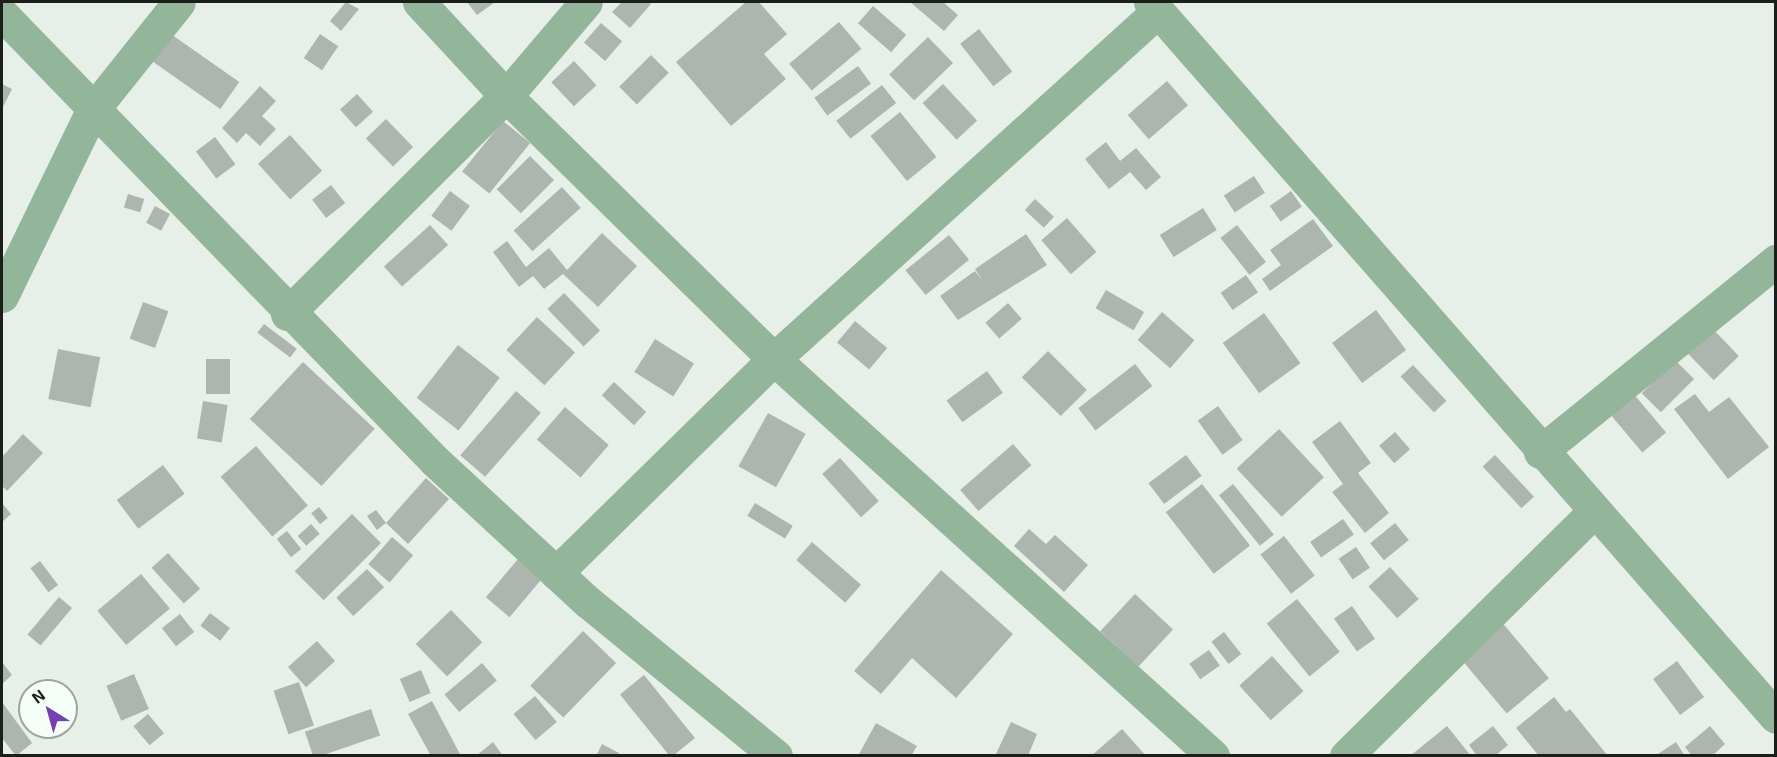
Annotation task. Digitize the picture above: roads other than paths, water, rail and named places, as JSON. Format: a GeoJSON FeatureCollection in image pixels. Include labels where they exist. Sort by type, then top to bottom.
{"type":"FeatureCollection","features":[{"type":"Feature","properties":{"kind":"street"},"geometry":{"type":"LineString","coordinates":[[2,296],[92,111],[179,2]]}},
{"type":"Feature","properties":{"kind":"street"},"geometry":{"type":"LineString","coordinates":[[419,2],[506,96],[774,359],[1213,756]]}},
{"type":"Feature","properties":{"kind":"street"},"geometry":{"type":"LineString","coordinates":[[287,314],[506,96],[586,2]]}},
{"type":"Feature","properties":{"kind":"street"},"geometry":{"type":"LineString","coordinates":[[556,573],[774,359],[1154,6],[1540,452],[1776,717]]}},
{"type":"Feature","properties":{"kind":"street"},"geometry":{"type":"LineString","coordinates":[[2,14],[287,314],[556,573],[776,756]]}},
{"type":"Feature","properties":{"kind":"street"},"geometry":{"type":"LineString","coordinates":[[1540,452],[1776,261]]}},
{"type":"Feature","properties":{"kind":"street"},"geometry":{"type":"LineString","coordinates":[[1346,756],[1593,512]]}}]}
